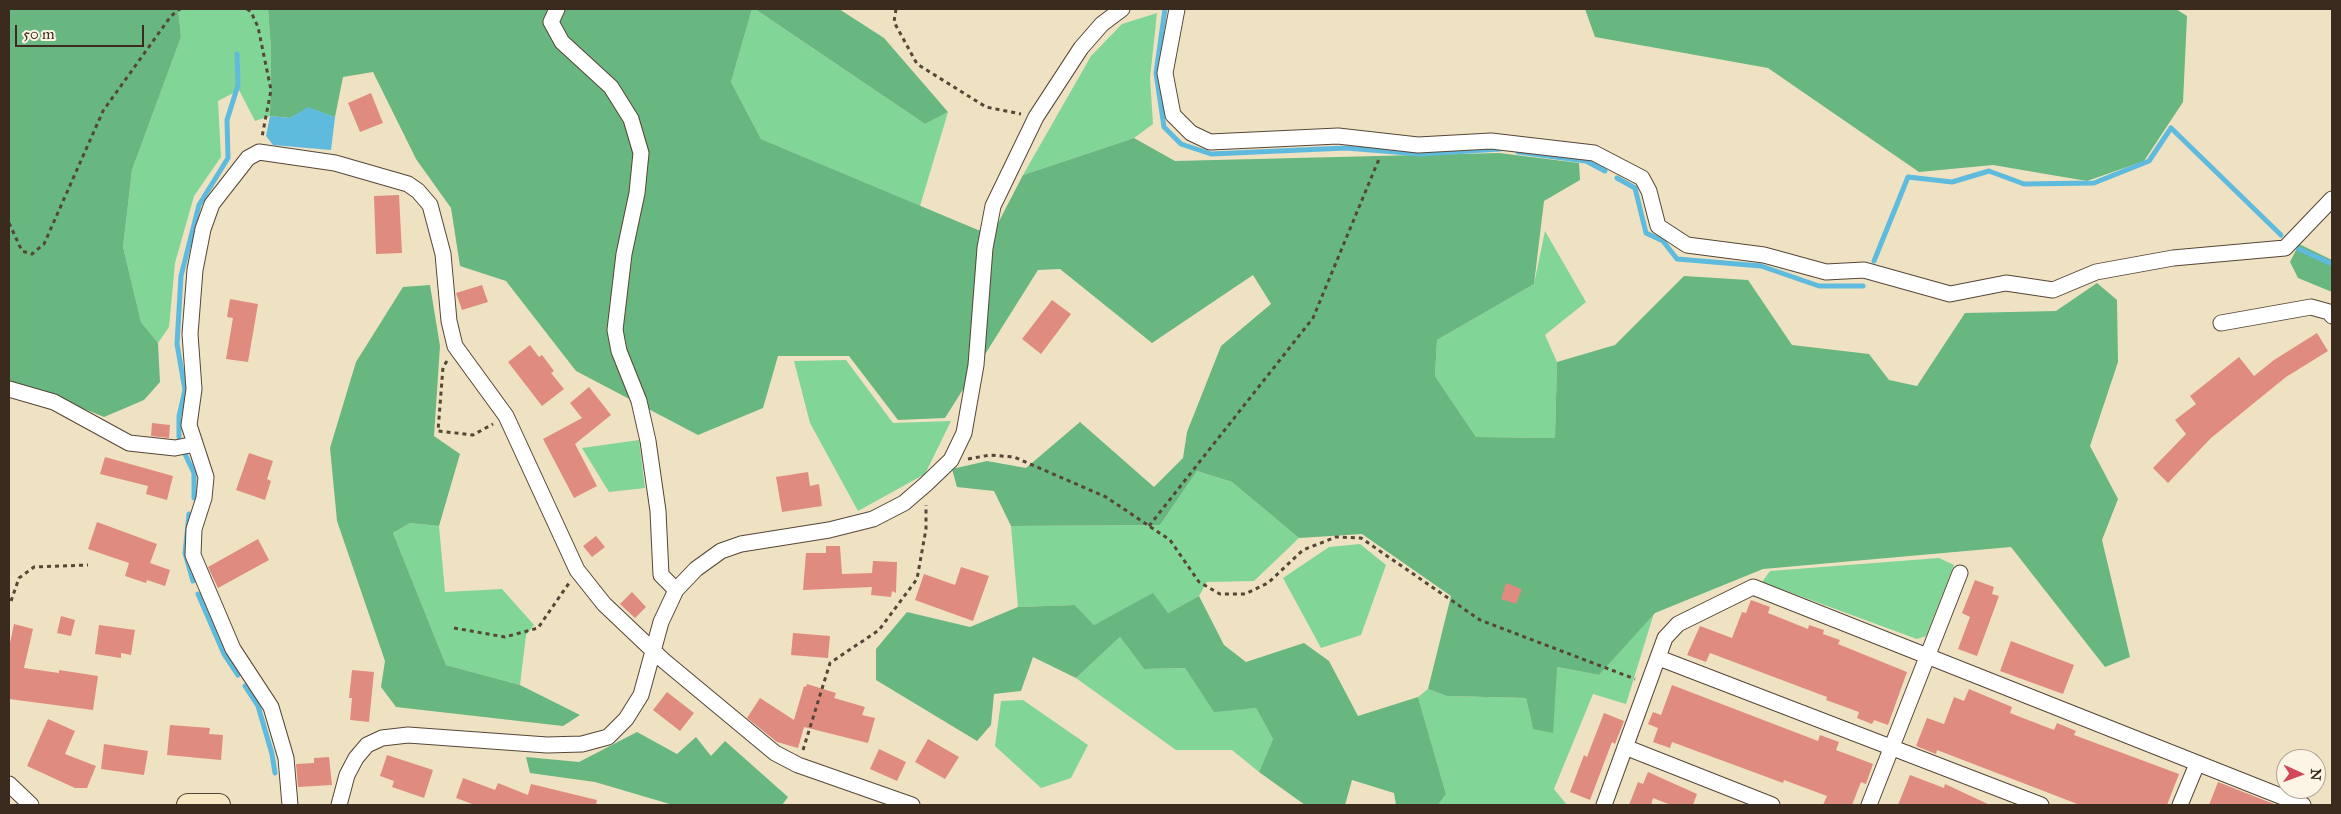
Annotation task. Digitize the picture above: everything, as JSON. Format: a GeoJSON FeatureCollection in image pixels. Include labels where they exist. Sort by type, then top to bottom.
{"type":"FeatureCollection","features":[{"type":"Feature","properties":{"kind":"main road"},"geometry":{"type":"LineString","coordinates":[[188,805],[219,805]]}},
{"type":"Feature","properties":{"kind":"street"},"geometry":{"type":"LineString","coordinates":[[557,9],[552,22],[562,42],[610,87],[631,119],[641,153],[638,193],[624,254],[615,330],[619,350],[638,401],[648,441],[658,511],[661,574],[676,590]]}},
{"type":"Feature","properties":{"kind":"street"},"geometry":{"type":"LineString","coordinates":[[339,805],[347,775],[356,758],[367,745],[382,738],[408,735],[547,746],[582,744],[608,737],[626,719],[641,695],[661,622],[676,590],[696,569],[722,551],[741,544],[829,530],[873,519],[904,503],[951,460],[964,433],[976,365],[985,248],[993,206],[1036,117],[1081,48],[1102,24],[1122,9]]}},
{"type":"Feature","properties":{"kind":"street"},"geometry":{"type":"LineString","coordinates":[[1177,9],[1165,73],[1173,115],[1191,133],[1210,142],[1338,136],[1418,145],[1491,141],[1594,153],[1642,178],[1649,191],[1658,226],[1687,245],[1764,255],[1826,272],[1864,270],[1950,294],[2006,284],[2053,290],[2096,272],[2173,258],[2286,248],[2332,199]]}},
{"type":"Feature","properties":{"kind":"street"},"geometry":{"type":"LineString","coordinates":[[290,805],[286,758],[271,707],[233,649],[193,555],[194,529],[204,498],[206,477],[189,425],[194,389],[190,334],[195,270],[203,229],[212,204],[248,158],[259,152],[335,163],[408,184],[418,190],[430,205],[443,254],[449,321],[455,346],[506,416],[577,570],[604,604],[653,650],[767,747],[798,765],[912,805]]}},
{"type":"Feature","properties":{"kind":"street"},"geometry":{"type":"LineString","coordinates":[[2221,322],[2311,307],[2329,312],[2332,316]]}},
{"type":"Feature","properties":{"kind":"street"},"geometry":{"type":"LineString","coordinates":[[9,389],[54,402],[129,443],[175,448],[195,444]]}},
{"type":"Feature","properties":{"kind":"street"},"geometry":{"type":"LineString","coordinates":[[1869,805],[1960,573]]}},
{"type":"Feature","properties":{"kind":"street"},"geometry":{"type":"LineString","coordinates":[[1604,805],[1665,638],[1678,624],[1753,587],[2303,805]]}},
{"type":"Feature","properties":{"kind":"street"},"geometry":{"type":"LineString","coordinates":[[1659,658],[2041,805]]}},
{"type":"Feature","properties":{"kind":"street"},"geometry":{"type":"LineString","coordinates":[[1626,747],[1772,805]]}},
{"type":"Feature","properties":{"kind":"street"},"geometry":{"type":"LineString","coordinates":[[2180,805],[2197,764]]}},
{"type":"Feature","properties":{"kind":"street"},"geometry":{"type":"LineString","coordinates":[[9,784],[31,805]]}},
{"type":"Feature","properties":{"kind":"path"},"geometry":{"type":"LineString","coordinates":[[9,223],[22,250],[32,254],[44,244],[103,111],[172,16],[180,9]]}},
{"type":"Feature","properties":{"kind":"path"},"geometry":{"type":"LineString","coordinates":[[247,9],[252,12],[258,27],[271,90],[259,152]]}},
{"type":"Feature","properties":{"kind":"path"},"geometry":{"type":"LineString","coordinates":[[896,9],[894,22],[917,64],[986,107],[1036,117]]}},
{"type":"Feature","properties":{"kind":"path"},"geometry":{"type":"LineString","coordinates":[[1149,526],[1314,318],[1379,159]]}},
{"type":"Feature","properties":{"kind":"path"},"geometry":{"type":"LineString","coordinates":[[455,346],[443,367],[438,431],[473,435],[506,416]]}},
{"type":"Feature","properties":{"kind":"path"},"geometry":{"type":"LineString","coordinates":[[951,460],[957,461],[990,455],[1014,457],[1106,497],[1170,540],[1199,582],[1220,594],[1245,594],[1268,583],[1303,550],[1336,537],[1361,538],[1480,620],[1649,684]]}},
{"type":"Feature","properties":{"kind":"path"},"geometry":{"type":"LineString","coordinates":[[798,765],[830,664],[879,630],[917,579],[926,529],[926,484]]}},
{"type":"Feature","properties":{"kind":"path"},"geometry":{"type":"LineString","coordinates":[[11,601],[19,578],[34,567],[88,565]]}},
{"type":"Feature","properties":{"kind":"path"},"geometry":{"type":"LineString","coordinates":[[454,628],[504,637],[538,628],[577,570]]}},
{"type":"Feature","properties":{"kind":"green space"},"geometry":{"type":"Polygon","coordinates":[[[9,9],[178,9],[181,37],[132,170],[123,247],[141,322],[158,343],[160,382],[144,400],[104,417],[31,387],[9,383],[9,9]]]}},
{"type":"Feature","properties":{"kind":"green space"},"geometry":{"type":"Polygon","coordinates":[[[178,9],[268,9],[271,49],[270,116],[255,121],[239,90],[218,101],[221,157],[194,196],[175,263],[169,327],[158,343],[141,322],[123,247],[132,170],[181,37],[178,9]]]}},
{"type":"Feature","properties":{"kind":"green space"},"geometry":{"type":"Polygon","coordinates":[[[268,9],[752,9],[731,82],[761,139],[978,230],[994,231],[1023,175],[1134,138],[1175,161],[1499,153],[1579,163],[1580,180],[1544,201],[1534,284],[1437,340],[1435,376],[1476,437],[1555,438],[1557,362],[1615,345],[1684,276],[1748,280],[1792,345],[1869,354],[1889,380],[1917,386],[1965,313],[2056,311],[2097,283],[2117,300],[2118,362],[2090,446],[2118,499],[2102,540],[2130,657],[2105,667],[2011,547],[1763,569],[1655,613],[1599,675],[1557,667],[1553,733],[1533,729],[1526,698],[1447,696],[1428,689],[1451,596],[1362,534],[1299,538],[1232,482],[1197,471],[1160,525],[1011,526],[994,491],[957,487],[952,469],[987,461],[1026,468],[1080,422],[1154,487],[1183,458],[1187,432],[1221,346],[1271,304],[1253,275],[1152,343],[1060,269],[1038,270],[945,418],[898,420],[849,356],[778,356],[763,408],[698,435],[576,371],[506,281],[460,266],[451,208],[416,159],[373,72],[343,77],[335,117],[308,108],[290,118],[270,116],[271,49],[268,9]]]}},
{"type":"Feature","properties":{"kind":"green space"},"geometry":{"type":"Polygon","coordinates":[[[752,9],[755,9],[925,124],[948,112],[920,206],[761,139],[731,82],[752,9]]]}},
{"type":"Feature","properties":{"kind":"green space"},"geometry":{"type":"Polygon","coordinates":[[[755,9],[839,9],[884,38],[948,112],[925,124],[755,9]]]}},
{"type":"Feature","properties":{"kind":"green space"},"geometry":{"type":"Polygon","coordinates":[[[1585,9],[2176,9],[2187,16],[2183,102],[2144,161],[2087,181],[1993,165],[1919,172],[1768,68],[1595,37],[1585,9]]]}},
{"type":"Feature","properties":{"kind":"green space"},"geometry":{"type":"Polygon","coordinates":[[[1157,13],[1150,78],[1153,124],[1134,138],[1023,175],[1091,56],[1122,24],[1157,13]]]}},
{"type":"Feature","properties":{"kind":"green space"},"geometry":{"type":"Polygon","coordinates":[[[1545,231],[1586,302],[1545,335],[1557,362],[1555,438],[1476,437],[1435,376],[1437,340],[1534,284],[1545,231]]]}},
{"type":"Feature","properties":{"kind":"green space"},"geometry":{"type":"Polygon","coordinates":[[[2299,244],[2332,260],[2332,292],[2298,278],[2290,262],[2299,244]]]}},
{"type":"Feature","properties":{"kind":"green space"},"geometry":{"type":"Polygon","coordinates":[[[430,285],[440,346],[434,436],[460,454],[439,526],[410,523],[393,533],[446,665],[520,685],[580,715],[563,726],[396,707],[381,687],[385,661],[337,521],[330,448],[356,362],[403,287],[430,285]]]}},
{"type":"Feature","properties":{"kind":"green space"},"geometry":{"type":"Polygon","coordinates":[[[846,360],[893,423],[951,421],[925,474],[858,511],[810,423],[794,361],[846,360]]]}},
{"type":"Feature","properties":{"kind":"green space"},"geometry":{"type":"Polygon","coordinates":[[[639,440],[645,488],[609,492],[582,448],[639,440]]]}},
{"type":"Feature","properties":{"kind":"green space"},"geometry":{"type":"Polygon","coordinates":[[[1197,471],[1232,482],[1299,538],[1254,581],[1207,582],[1199,596],[1168,613],[1153,594],[1094,625],[1075,605],[1018,607],[1011,526],[1160,525],[1197,471]]]}},
{"type":"Feature","properties":{"kind":"green space"},"geometry":{"type":"Polygon","coordinates":[[[410,523],[439,526],[445,592],[502,589],[534,625],[526,635],[520,685],[446,665],[393,533],[410,523]]]}},
{"type":"Feature","properties":{"kind":"green space"},"geometry":{"type":"Polygon","coordinates":[[[1360,544],[1386,565],[1361,635],[1321,648],[1283,578],[1329,547],[1360,544]]]}},
{"type":"Feature","properties":{"kind":"green space"},"geometry":{"type":"Polygon","coordinates":[[[1939,558],[1954,565],[1926,636],[1917,639],[1762,582],[1770,571],[1939,558]]]}},
{"type":"Feature","properties":{"kind":"green space"},"geometry":{"type":"Polygon","coordinates":[[[1153,593],[1168,613],[1199,596],[1224,645],[1246,662],[1304,643],[1329,661],[1358,716],[1418,697],[1446,794],[1438,805],[1396,805],[1394,793],[1352,780],[1345,805],[1305,805],[1259,772],[1273,739],[1256,708],[1214,712],[1185,668],[1144,669],[1120,637],[1076,678],[1033,657],[1021,691],[994,694],[991,725],[977,741],[876,680],[876,649],[907,612],[970,627],[1018,607],[1075,605],[1094,625],[1153,593]]]}},
{"type":"Feature","properties":{"kind":"green space"},"geometry":{"type":"Polygon","coordinates":[[[1654,613],[1626,704],[1593,694],[1554,789],[1567,805],[1438,805],[1446,794],[1418,697],[1428,689],[1447,696],[1526,698],[1533,729],[1557,667],[1599,675],[1654,613]]]}},
{"type":"Feature","properties":{"kind":"green space"},"geometry":{"type":"Polygon","coordinates":[[[1120,637],[1144,669],[1185,668],[1214,711],[1256,708],[1273,739],[1259,772],[1232,750],[1176,750],[1076,678],[1120,637]]]}},
{"type":"Feature","properties":{"kind":"green space"},"geometry":{"type":"Polygon","coordinates":[[[1023,700],[1088,745],[1071,778],[1041,788],[995,746],[1001,701],[1023,700]]]}},
{"type":"Feature","properties":{"kind":"green space"},"geometry":{"type":"Polygon","coordinates":[[[637,732],[677,754],[696,737],[711,756],[725,741],[788,797],[782,805],[673,805],[595,782],[530,773],[526,757],[579,762],[637,732]]]}},
{"type":"Feature","properties":{"kind":"water"},"geometry":{"type":"Polygon","coordinates":[[[308,107],[335,117],[331,150],[273,145],[266,136],[270,116],[290,118],[308,107]]]}},
{"type":"Feature","properties":{"kind":"building"},"geometry":{"type":"Polygon","coordinates":[[[371,93],[383,123],[360,132],[348,103],[371,93]]]}},
{"type":"Feature","properties":{"kind":"building"},"geometry":{"type":"Polygon","coordinates":[[[399,195],[402,253],[376,254],[374,196],[399,195]]]}},
{"type":"Feature","properties":{"kind":"building"},"geometry":{"type":"Polygon","coordinates":[[[482,285],[488,302],[462,310],[456,293],[482,285]]]}},
{"type":"Feature","properties":{"kind":"building"},"geometry":{"type":"Polygon","coordinates":[[[230,299],[258,304],[248,362],[226,359],[233,318],[227,317],[230,299]]]}},
{"type":"Feature","properties":{"kind":"building"},"geometry":{"type":"Polygon","coordinates":[[[1052,300],[1071,314],[1041,354],[1022,339],[1052,300]]]}},
{"type":"Feature","properties":{"kind":"building"},"geometry":{"type":"Polygon","coordinates":[[[2317,333],[2328,351],[2286,377],[2211,438],[2168,483],[2153,468],[2186,434],[2175,420],[2196,404],[2190,396],[2239,357],[2254,376],[2274,360],[2317,333]]]}},
{"type":"Feature","properties":{"kind":"building"},"geometry":{"type":"Polygon","coordinates":[[[530,345],[539,357],[542,355],[554,371],[551,373],[564,389],[542,406],[508,362],[530,345]]]}},
{"type":"Feature","properties":{"kind":"building"},"geometry":{"type":"Polygon","coordinates":[[[589,387],[611,415],[575,444],[597,486],[574,498],[543,439],[582,418],[570,403],[589,387]]]}},
{"type":"Feature","properties":{"kind":"building"},"geometry":{"type":"Polygon","coordinates":[[[152,423],[170,425],[169,438],[151,436],[152,423]]]}},
{"type":"Feature","properties":{"kind":"building"},"geometry":{"type":"Polygon","coordinates":[[[249,453],[273,461],[267,479],[271,481],[265,500],[236,490],[249,453]]]}},
{"type":"Feature","properties":{"kind":"building"},"geometry":{"type":"Polygon","coordinates":[[[105,457],[173,476],[167,500],[146,494],[148,486],[100,474],[105,457]]]}},
{"type":"Feature","properties":{"kind":"building"},"geometry":{"type":"Polygon","coordinates":[[[808,472],[810,486],[819,484],[822,506],[782,512],[776,477],[808,472]]]}},
{"type":"Feature","properties":{"kind":"building"},"geometry":{"type":"Polygon","coordinates":[[[97,522],[157,544],[150,563],[170,570],[165,586],[147,580],[146,583],[125,576],[129,563],[88,549],[97,522]]]}},
{"type":"Feature","properties":{"kind":"building"},"geometry":{"type":"Polygon","coordinates":[[[596,536],[605,547],[592,557],[583,546],[596,536]]]}},
{"type":"Feature","properties":{"kind":"building"},"geometry":{"type":"Polygon","coordinates":[[[258,539],[269,560],[218,588],[208,567],[258,539]]]}},
{"type":"Feature","properties":{"kind":"building"},"geometry":{"type":"Polygon","coordinates":[[[826,546],[840,546],[842,574],[872,573],[873,561],[897,562],[896,593],[892,591],[891,597],[871,595],[872,587],[803,590],[806,553],[826,553],[826,546]]]}},
{"type":"Feature","properties":{"kind":"building"},"geometry":{"type":"Polygon","coordinates":[[[961,567],[989,576],[973,621],[915,600],[924,574],[955,585],[961,567]]]}},
{"type":"Feature","properties":{"kind":"building"},"geometry":{"type":"Polygon","coordinates":[[[1975,580],[1994,587],[1992,594],[1999,596],[1977,656],[1958,649],[1970,617],[1962,613],[1975,580]]]}},
{"type":"Feature","properties":{"kind":"building"},"geometry":{"type":"Polygon","coordinates":[[[1506,583],[1522,589],[1516,604],[1501,599],[1506,583]]]}},
{"type":"Feature","properties":{"kind":"building"},"geometry":{"type":"Polygon","coordinates":[[[632,592],[646,607],[635,618],[620,604],[632,592]]]}},
{"type":"Feature","properties":{"kind":"building"},"geometry":{"type":"Polygon","coordinates":[[[1751,600],[1770,607],[1768,613],[1808,629],[1809,625],[1824,630],[1823,634],[1840,640],[1838,644],[1907,672],[1888,725],[1874,720],[1872,724],[1857,718],[1859,712],[1826,700],[1827,697],[1710,653],[1706,662],[1687,655],[1700,626],[1732,638],[1742,612],[1746,613],[1751,600]]]}},
{"type":"Feature","properties":{"kind":"building"},"geometry":{"type":"Polygon","coordinates":[[[61,616],[75,620],[71,636],[57,633],[61,616]]]}},
{"type":"Feature","properties":{"kind":"building"},"geometry":{"type":"Polygon","coordinates":[[[14,624],[33,629],[24,668],[59,673],[59,670],[98,676],[93,710],[9,699],[9,648],[14,624]]]}},
{"type":"Feature","properties":{"kind":"building"},"geometry":{"type":"Polygon","coordinates":[[[99,625],[135,630],[131,655],[121,653],[121,658],[95,654],[99,625]]]}},
{"type":"Feature","properties":{"kind":"building"},"geometry":{"type":"Polygon","coordinates":[[[793,633],[830,636],[828,658],[791,655],[793,633]]]}},
{"type":"Feature","properties":{"kind":"building"},"geometry":{"type":"Polygon","coordinates":[[[2011,641],[2074,665],[2063,694],[2000,671],[2011,641]]]}},
{"type":"Feature","properties":{"kind":"building"},"geometry":{"type":"Polygon","coordinates":[[[352,670],[374,672],[369,722],[350,720],[352,698],[349,698],[352,670]]]}},
{"type":"Feature","properties":{"kind":"building"},"geometry":{"type":"Polygon","coordinates":[[[807,684],[836,693],[834,698],[865,707],[862,715],[875,718],[868,743],[804,727],[798,748],[777,742],[747,718],[760,698],[794,720],[804,686],[806,687],[807,684]]]}},
{"type":"Feature","properties":{"kind":"building"},"geometry":{"type":"Polygon","coordinates":[[[1672,685],[1818,741],[1820,735],[1839,742],[1836,750],[1873,764],[1866,784],[1861,782],[1852,805],[1823,805],[1827,796],[1784,780],[1783,783],[1672,742],[1670,748],[1653,742],[1658,728],[1648,724],[1653,712],[1661,715],[1672,685]]]}},
{"type":"Feature","properties":{"kind":"building"},"geometry":{"type":"Polygon","coordinates":[[[1969,689],[2012,707],[2010,713],[2054,730],[2057,723],[2076,731],[2074,735],[2179,774],[2167,805],[2080,805],[1937,750],[1936,754],[1916,746],[1927,718],[1944,724],[1954,697],[1964,701],[1969,689]]]}},
{"type":"Feature","properties":{"kind":"building"},"geometry":{"type":"Polygon","coordinates":[[[667,692],[694,713],[680,731],[653,710],[667,692]]]}},
{"type":"Feature","properties":{"kind":"building"},"geometry":{"type":"Polygon","coordinates":[[[1604,713],[1624,721],[1615,744],[1612,742],[1590,800],[1570,792],[1584,755],[1587,757],[1604,713]]]}},
{"type":"Feature","properties":{"kind":"building"},"geometry":{"type":"Polygon","coordinates":[[[48,719],[75,731],[65,754],[96,766],[87,788],[75,788],[27,766],[48,719]]]}},
{"type":"Feature","properties":{"kind":"building"},"geometry":{"type":"Polygon","coordinates":[[[170,725],[210,728],[209,734],[223,735],[221,760],[167,755],[170,725]]]}},
{"type":"Feature","properties":{"kind":"building"},"geometry":{"type":"Polygon","coordinates":[[[928,739],[959,757],[945,779],[915,762],[928,739]]]}},
{"type":"Feature","properties":{"kind":"building"},"geometry":{"type":"Polygon","coordinates":[[[104,744],[148,751],[144,775],[101,769],[104,744]]]}},
{"type":"Feature","properties":{"kind":"building"},"geometry":{"type":"Polygon","coordinates":[[[879,749],[906,762],[897,781],[870,769],[879,749]]]}},
{"type":"Feature","properties":{"kind":"building"},"geometry":{"type":"Polygon","coordinates":[[[387,755],[433,770],[424,798],[392,787],[394,781],[380,776],[387,755]]]}},
{"type":"Feature","properties":{"kind":"building"},"geometry":{"type":"Polygon","coordinates":[[[329,757],[332,785],[298,787],[296,764],[314,763],[314,758],[329,757]]]}},
{"type":"Feature","properties":{"kind":"building"},"geometry":{"type":"Polygon","coordinates":[[[1648,772],[1697,794],[1693,805],[1671,805],[1653,798],[1651,805],[1629,805],[1638,782],[1643,784],[1648,772]]]}},
{"type":"Feature","properties":{"kind":"building"},"geometry":{"type":"Polygon","coordinates":[[[1910,775],[1944,788],[1945,784],[1990,805],[1898,805],[1910,775]]]}},
{"type":"Feature","properties":{"kind":"building"},"geometry":{"type":"Polygon","coordinates":[[[463,778],[495,790],[498,783],[528,795],[531,784],[597,800],[596,805],[475,805],[456,798],[463,778]]]}},
{"type":"Feature","properties":{"kind":"building"},"geometry":{"type":"Polygon","coordinates":[[[2218,782],[2274,804],[2274,805],[2209,805],[2218,782]]]}},
{"type":"Feature","properties":{"kind":"waterway"},"geometry":{"type":"LineString","coordinates":[[1165,9],[1156,73],[1164,127],[1181,144],[1211,154],[1346,148],[1420,154],[1500,149]]}},
{"type":"Feature","properties":{"kind":"waterway"},"geometry":{"type":"LineString","coordinates":[[179,437],[179,416],[185,390],[177,344],[181,276],[199,205],[228,158],[227,120],[238,85],[237,54]]}},
{"type":"Feature","properties":{"kind":"waterway"},"geometry":{"type":"LineString","coordinates":[[1874,261],[1908,177],[1952,182],[1989,171],[2024,184],[2094,183],[2149,161],[2171,128],[2281,235]]}},
{"type":"Feature","properties":{"kind":"waterway"},"geometry":{"type":"LineString","coordinates":[[1518,152],[1586,161],[1605,171]]}},
{"type":"Feature","properties":{"kind":"waterway"},"geometry":{"type":"LineString","coordinates":[[1617,178],[1635,188],[1646,233],[1663,241],[1677,259],[1761,266],[1819,286],[1863,286]]}},
{"type":"Feature","properties":{"kind":"waterway"},"geometry":{"type":"LineString","coordinates":[[2299,249],[2332,264]]}},
{"type":"Feature","properties":{"kind":"waterway"},"geometry":{"type":"LineString","coordinates":[[185,454],[194,473],[194,498]]}},
{"type":"Feature","properties":{"kind":"waterway"},"geometry":{"type":"LineString","coordinates":[[189,514],[185,553],[193,581]]}},
{"type":"Feature","properties":{"kind":"waterway"},"geometry":{"type":"LineString","coordinates":[[198,594],[224,654],[238,675]]}},
{"type":"Feature","properties":{"kind":"waterway"},"geometry":{"type":"LineString","coordinates":[[245,686],[258,706],[272,754],[275,773]]}}]}
